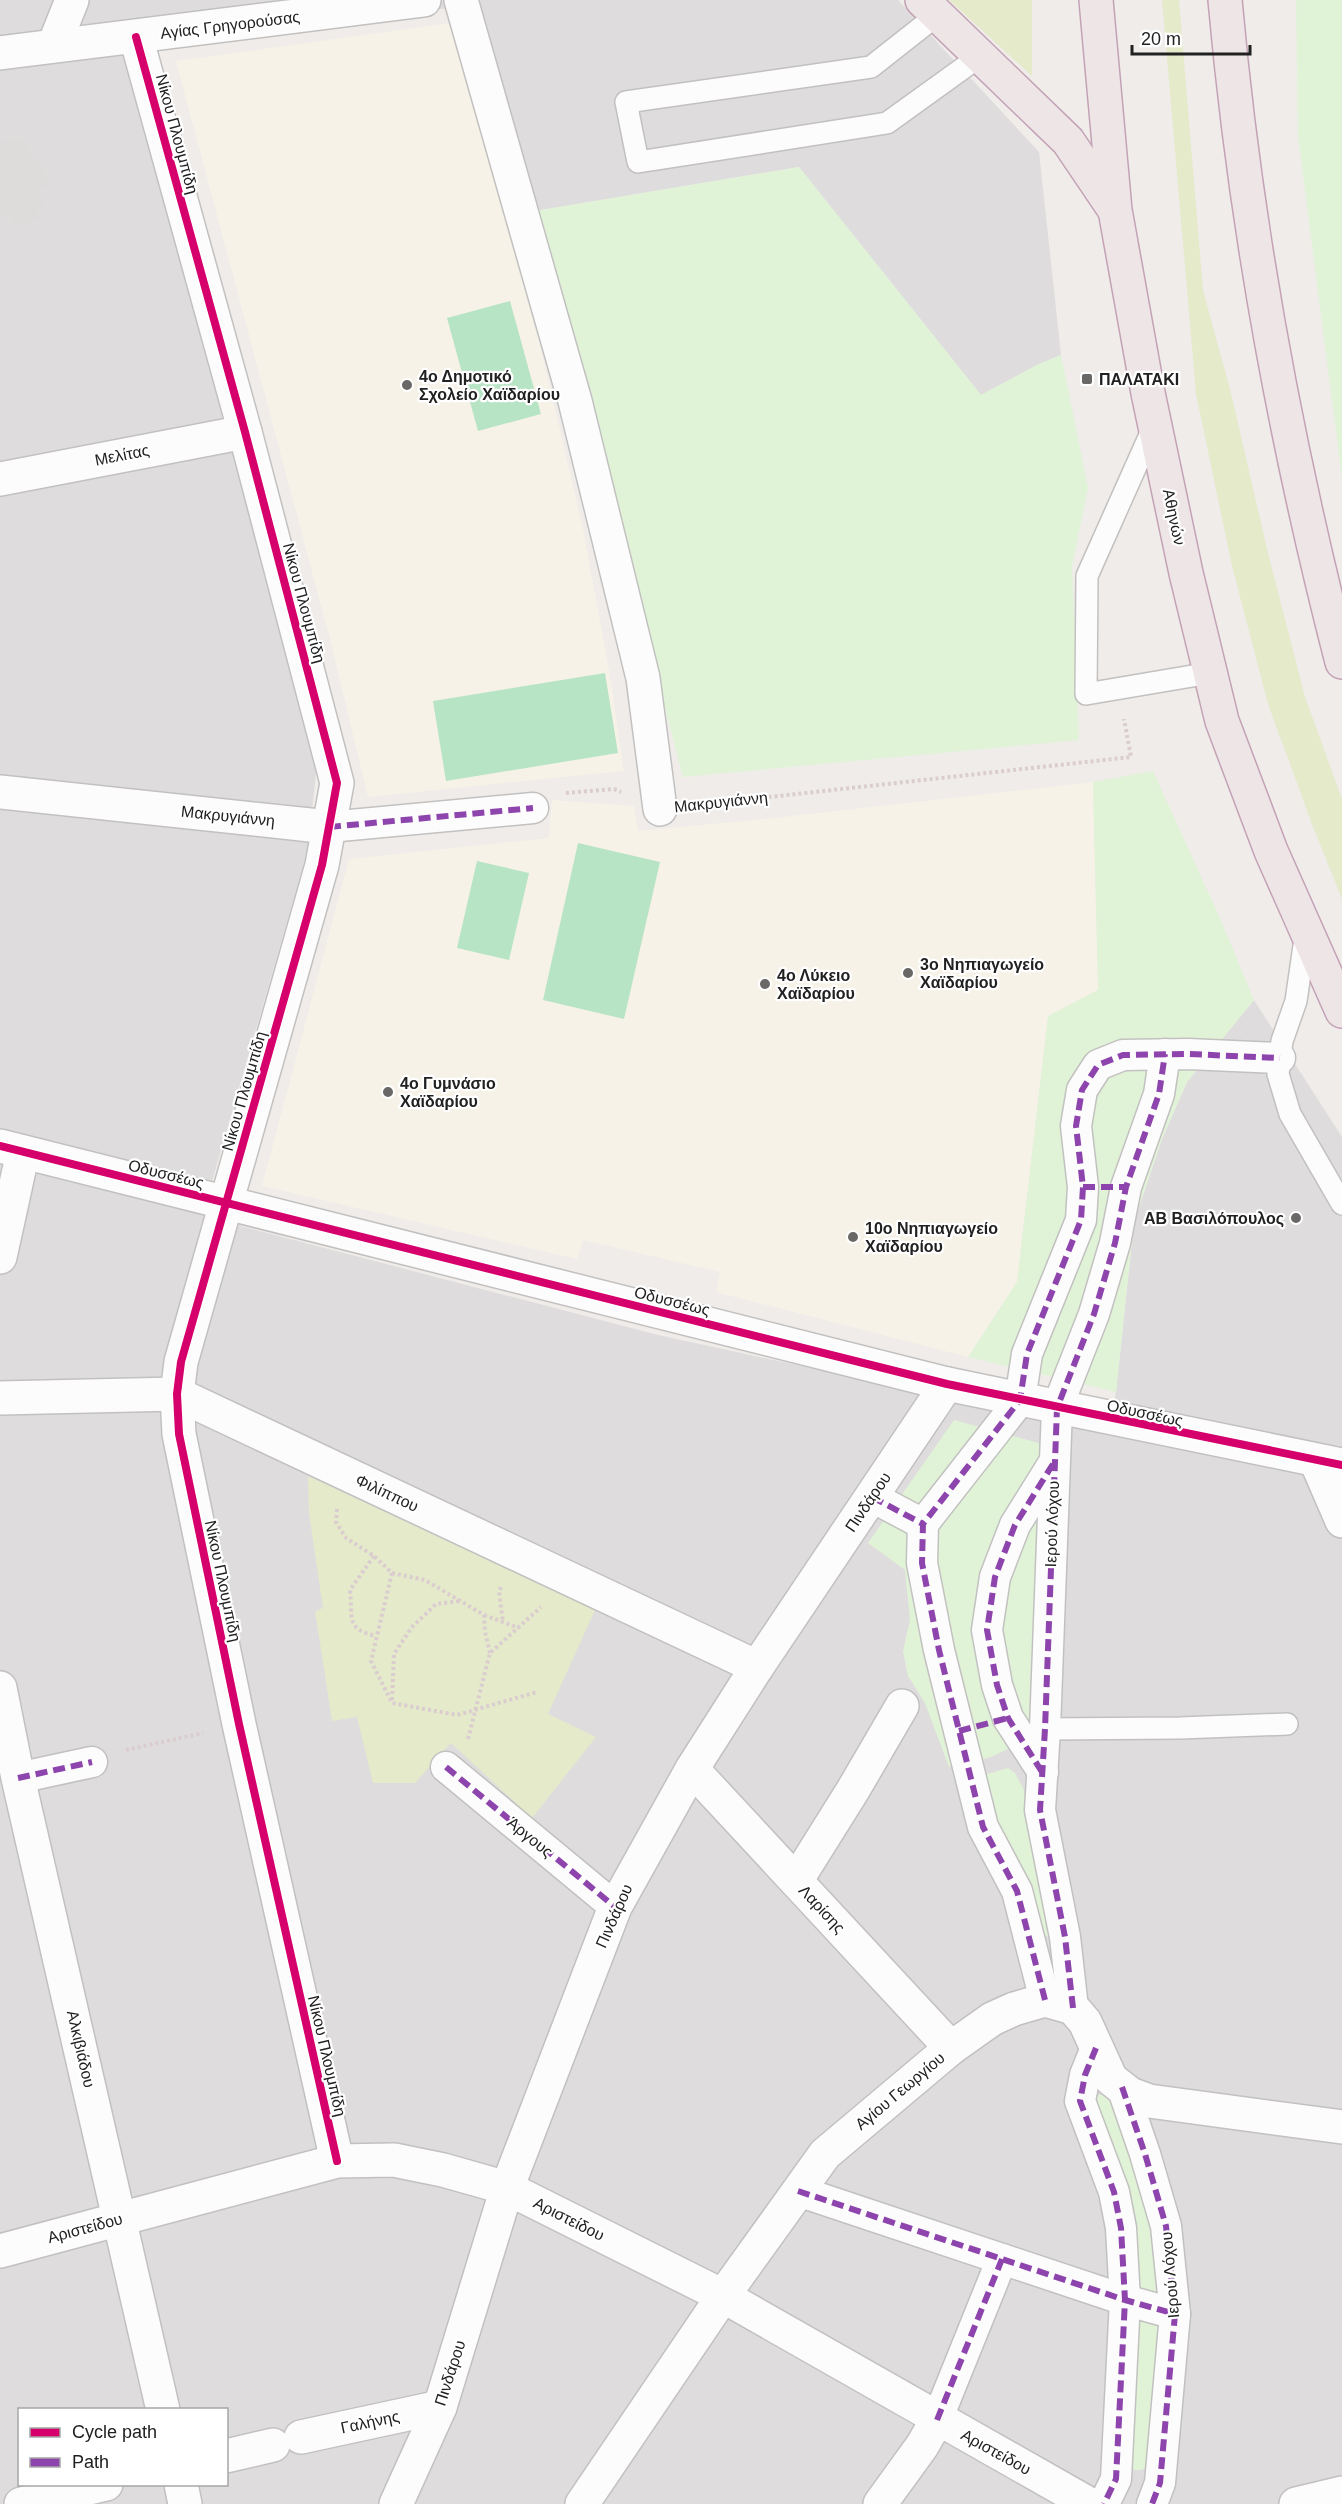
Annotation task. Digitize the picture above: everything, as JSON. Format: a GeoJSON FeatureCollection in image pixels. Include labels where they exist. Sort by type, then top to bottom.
{"type":"FeatureCollection","features":[{"type":"Feature","properties":{"kind":"highway","name":"Αθηνών"},"geometry":{"type":"LineString","coordinates":[[1096,0],[1114,210],[1155,425],[1210,673],[1222,721],[1271,851],[1342,1011]]}},
{"type":"Feature","properties":{"kind":"highway"},"geometry":{"type":"LineString","coordinates":[[1225,0],[1233,96],[1275,370],[1311,543],[1342,662]]}},
{"type":"Feature","properties":{"kind":"highway"},"geometry":{"type":"LineString","coordinates":[[1233,96],[1249,0]]}},
{"type":"Feature","properties":{"kind":"highway"},"geometry":{"type":"LineString","coordinates":[[929,8],[1068,141],[1114,210]]}},
{"type":"Feature","properties":{"kind":"street"},"geometry":{"type":"LineString","coordinates":[[54,45],[72,0]]}},
{"type":"Feature","properties":{"kind":"street","name":"Αγίας Γρηγορούσας"},"geometry":{"type":"LineString","coordinates":[[0,53],[424,0]]}},
{"type":"Feature","properties":{"kind":"street"},"geometry":{"type":"LineString","coordinates":[[461,0],[575,401],[643,678],[660,809]]}},
{"type":"Feature","properties":{"kind":"street","name":"Νίκου Πλουμπίδη"},"geometry":{"type":"LineString","coordinates":[[136,37],[245,432],[337,783],[322,865],[181,1362],[177,1394],[179,1434],[232,1689],[337,2161]]}},
{"type":"Feature","properties":{"kind":"street","name":"Μελίτας"},"geometry":{"type":"LineString","coordinates":[[0,479],[245,432]]}},
{"type":"Feature","properties":{"kind":"street","name":"Μακρυγιάννη"},"geometry":{"type":"LineString","coordinates":[[0,792],[329,827],[533,808]]}},
{"type":"Feature","properties":{"kind":"street"},"geometry":{"type":"LineString","coordinates":[[1280,1058],[1165,1054],[1123,1055],[1098,1065],[1092,1073],[1082,1090],[1076,1126],[1083,1187],[1081,1220],[1027,1354],[1020,1400],[923,1524],[922,1563],[939,1650],[982,1827],[1017,1891],[1059,2004],[1085,2022],[1111,2079],[1130,2094],[1149,2101],[1342,2127]]}},
{"type":"Feature","properties":{"kind":"street","name":"Ιερού Λόχου"},"geometry":{"type":"LineString","coordinates":[[1059,2004],[1065,1937],[1040,1810],[1057,1408],[1094,1314],[1115,1243],[1125,1187],[1159,1094],[1165,1054]]}},
{"type":"Feature","properties":{"kind":"street"},"geometry":{"type":"LineString","coordinates":[[0,1257],[12,1149]]}},
{"type":"Feature","properties":{"kind":"street","name":"Οδυσσέως"},"geometry":{"type":"LineString","coordinates":[[12,1149],[947,1384],[1329,1463]]}},
{"type":"Feature","properties":{"kind":"street"},"geometry":{"type":"LineString","coordinates":[[1083,1187],[1125,1187]]}},
{"type":"Feature","properties":{"kind":"street","name":"Πινδάρου"},"geometry":{"type":"LineString","coordinates":[[396,2504],[440,2407],[507,2188],[615,1907],[692,1769],[947,1384]]}},
{"type":"Feature","properties":{"kind":"street","name":"Φιλίππου"},"geometry":{"type":"LineString","coordinates":[[0,1398],[177,1394],[758,1667]]}},
{"type":"Feature","properties":{"kind":"street"},"geometry":{"type":"LineString","coordinates":[[1042,1772],[1008,1718],[997,1685],[987,1630],[995,1577],[1015,1525],[1055,1462]]}},
{"type":"Feature","properties":{"kind":"street"},"geometry":{"type":"LineString","coordinates":[[1329,1463],[1342,1521]]}},
{"type":"Feature","properties":{"kind":"street"},"geometry":{"type":"LineString","coordinates":[[872,1497],[923,1524]]}},
{"type":"Feature","properties":{"kind":"street","name":"Αλκιβιάδου"},"geometry":{"type":"LineString","coordinates":[[0,1688],[12,1773],[120,2219],[163,2408]]}},
{"type":"Feature","properties":{"kind":"street"},"geometry":{"type":"LineString","coordinates":[[796,1881],[902,1706]]}},
{"type":"Feature","properties":{"kind":"street"},"geometry":{"type":"LineString","coordinates":[[959,1731],[1008,1718]]}},
{"type":"Feature","properties":{"kind":"street"},"geometry":{"type":"LineString","coordinates":[[12,1773],[92,1762]]}},
{"type":"Feature","properties":{"kind":"street","name":"Άργους"},"geometry":{"type":"LineString","coordinates":[[446,1767],[615,1907]]}},
{"type":"Feature","properties":{"kind":"street","name":"Λαρίσης"},"geometry":{"type":"LineString","coordinates":[[692,1769],[951,2048]]}},
{"type":"Feature","properties":{"kind":"street","name":"Αγίου Γεωργίου"},"geometry":{"type":"LineString","coordinates":[[582,2504],[723,2296],[825,2154],[951,2048],[992,2019],[1014,2008],[1059,2004]]}},
{"type":"Feature","properties":{"kind":"street"},"geometry":{"type":"LineString","coordinates":[[1096,2048],[1084,2075],[1080,2101],[1114,2192],[1121,2228],[1125,2300],[1116,2479],[1104,2504]]}},
{"type":"Feature","properties":{"kind":"street","name":"Ιερού Λόχου"},"geometry":{"type":"LineString","coordinates":[[1122,2087],[1166,2226],[1175,2314],[1160,2483],[1152,2504]]}},
{"type":"Feature","properties":{"kind":"street","name":"Αριστείδου"},"geometry":{"type":"LineString","coordinates":[[0,2251],[337,2161],[394,2160],[442,2170],[507,2188],[723,2296],[937,2420],[1089,2504]]}},
{"type":"Feature","properties":{"kind":"street"},"geometry":{"type":"LineString","coordinates":[[798,2191],[1125,2300],[1175,2314]]}},
{"type":"Feature","properties":{"kind":"street"},"geometry":{"type":"LineString","coordinates":[[879,2504],[922,2446],[937,2420],[1002,2259]]}},
{"type":"Feature","properties":{"kind":"street","name":"Γαλήνης"},"geometry":{"type":"LineString","coordinates":[[228,2456],[440,2407]]}},
{"type":"Feature","properties":{"kind":"street"},"geometry":{"type":"LineString","coordinates":[[21,2504],[98,2486]]}},
{"type":"Feature","properties":{"kind":"street"},"geometry":{"type":"LineString","coordinates":[[180,2486],[185,2504]]}},
{"type":"Feature","properties":{"kind":"street"},"geometry":{"type":"LineString","coordinates":[[1296,2504],[1342,2493]]}},
{"type":"Feature","properties":{"kind":"lane"},"geometry":{"type":"LineString","coordinates":[[929,8],[871,68],[626,102],[638,162],[887,123],[980,56]]}},
{"type":"Feature","properties":{"kind":"lane"},"geometry":{"type":"LineString","coordinates":[[1155,425],[1087,576],[1086,694],[1210,673]]}},
{"type":"Feature","properties":{"kind":"lane"},"geometry":{"type":"LineString","coordinates":[[1306,932],[1296,1001],[1282,1041],[1278,1074],[1290,1114],[1342,1204]]}},
{"type":"Feature","properties":{"kind":"lane"},"geometry":{"type":"LineString","coordinates":[[1045,1729],[1287,1724]]}},
{"type":"Feature","properties":{"kind":"path"},"geometry":{"type":"LineString","coordinates":[[349,1476],[338,1508],[336,1522],[346,1538],[374,1556],[392,1573],[425,1580],[484,1615],[519,1628]]}},
{"type":"Feature","properties":{"kind":"path"},"geometry":{"type":"LineString","coordinates":[[374,1556],[350,1590],[354,1626],[359,1632],[376,1636]]}},
{"type":"Feature","properties":{"kind":"path"},"geometry":{"type":"LineString","coordinates":[[392,1573],[371,1661],[392,1703]]}},
{"type":"Feature","properties":{"kind":"path"},"geometry":{"type":"LineString","coordinates":[[490,1653],[569,1579]]}},
{"type":"Feature","properties":{"kind":"path"},"geometry":{"type":"LineString","coordinates":[[392,1703],[394,1654],[412,1627],[436,1604],[462,1601]]}},
{"type":"Feature","properties":{"kind":"path"},"geometry":{"type":"LineString","coordinates":[[446,1767],[468,1741],[476,1711],[490,1653],[484,1615]]}},
{"type":"Feature","properties":{"kind":"path"},"geometry":{"type":"LineString","coordinates":[[392,1703],[456,1715],[537,1692]]}},
{"type":"Feature","properties":{"kind":"path"},"geometry":{"type":"LineString","coordinates":[[92,1762],[101,1756],[209,1731]]}},
{"type":"Feature","properties":{"kind":"shaded area"},"geometry":{"type":"Polygon","coordinates":[[[0,0],[898,0],[1039,152],[1061,355],[981,395],[799,167],[535,211],[476,4],[135,52],[243,453],[316,772],[308,849],[202,1216],[658,1335],[958,1400],[1109,1429],[1116,1392],[1134,1222],[1162,1139],[1187,1082],[1254,1000],[1342,1137],[1342,2504],[0,2504],[0,0]]]}},
{"type":"Feature","properties":{"kind":"shaded area","name":"4ο Δημοτικό Σχολείο Χαϊδαρίου"},"geometry":{"type":"Polygon","coordinates":[[[450,23],[541,349],[583,529],[609,670],[624,771],[368,797],[331,643],[176,61],[450,23]]]}},
{"type":"Feature","properties":{"kind":"shaded area"},"geometry":{"type":"Polygon","coordinates":[[[9,139],[15,142],[26,139],[33,162],[40,160],[47,185],[37,188],[43,206],[36,208],[39,219],[14,227],[10,214],[0,217],[0,147],[3,141],[9,139]]]}},
{"type":"Feature","properties":{"kind":"shaded area"},"geometry":{"type":"Polygon","coordinates":[[[1093,782],[1098,990],[1048,1016],[1017,1282],[968,1357],[716,1292],[720,1272],[583,1240],[577,1259],[262,1186],[349,859],[549,838],[552,800],[634,806],[638,831],[1093,782]]]}},
{"type":"Feature","properties":{"kind":"green space"},"geometry":{"type":"Polygon","coordinates":[[[949,0],[1032,0],[1032,76],[949,0]]]}},
{"type":"Feature","properties":{"kind":"green space"},"geometry":{"type":"Polygon","coordinates":[[[1162,0],[1179,0],[1203,290],[1231,393],[1268,553],[1305,697],[1342,799],[1342,899],[1268,704],[1232,566],[1196,394],[1162,0]]]}},
{"type":"Feature","properties":{"kind":"green space"},"geometry":{"type":"Polygon","coordinates":[[[1296,0],[1342,0],[1342,478],[1298,136],[1296,0]]]}},
{"type":"Feature","properties":{"kind":"green space"},"geometry":{"type":"Polygon","coordinates":[[[799,167],[981,395],[1061,355],[1088,488],[1072,566],[1079,740],[683,777],[535,211],[799,167]]]}},
{"type":"Feature","properties":{"kind":"green space"},"geometry":{"type":"Polygon","coordinates":[[[510,301],[541,414],[478,431],[447,318],[510,301]]]}},
{"type":"Feature","properties":{"kind":"green space"},"geometry":{"type":"Polygon","coordinates":[[[605,673],[618,753],[446,781],[433,701],[605,673]]]}},
{"type":"Feature","properties":{"kind":"green space"},"geometry":{"type":"Polygon","coordinates":[[[1153,771],[1219,916],[1254,1000],[1187,1082],[1162,1139],[1134,1222],[1116,1392],[968,1357],[1017,1282],[1048,1016],[1098,990],[1093,782],[1153,771]]]}},
{"type":"Feature","properties":{"kind":"green space"},"geometry":{"type":"Polygon","coordinates":[[[578,843],[660,862],[624,1019],[543,1000],[578,843]]]}},
{"type":"Feature","properties":{"kind":"green space"},"geometry":{"type":"Polygon","coordinates":[[[477,861],[529,873],[509,960],[457,948],[477,861]]]}},
{"type":"Feature","properties":{"kind":"green space"},"geometry":{"type":"Polygon","coordinates":[[[954,1420],[1046,1445],[1035,1736],[991,1757],[949,1767],[925,1703],[908,1676],[903,1651],[910,1620],[905,1570],[868,1543],[954,1420]]]}},
{"type":"Feature","properties":{"kind":"green space"},"geometry":{"type":"Polygon","coordinates":[[[308,1476],[595,1610],[548,1714],[596,1737],[532,1818],[451,1743],[415,1783],[373,1783],[357,1717],[332,1721],[315,1611],[323,1608],[309,1513],[308,1476]]]}},
{"type":"Feature","properties":{"kind":"green space"},"geometry":{"type":"Polygon","coordinates":[[[1008,1768],[1015,1773],[1024,1790],[1032,1842],[1056,1933],[1049,1937],[1041,1933],[991,1825],[984,1775],[1008,1768]]]}},
{"type":"Feature","properties":{"kind":"green space"},"geometry":{"type":"Polygon","coordinates":[[[1104,2093],[1113,2100],[1150,2188],[1160,2292],[1151,2298],[1141,2292],[1090,2102],[1104,2093]]]}},
{"type":"Feature","properties":{"kind":"green space"},"geometry":{"type":"Polygon","coordinates":[[[1136,2317],[1160,2322],[1150,2465],[1138,2470],[1126,2465],[1136,2317]]]}},
{"type":"Feature","properties":{"kind":"marked path"},"geometry":{"type":"LineString","coordinates":[[329,827],[533,808]]}},
{"type":"Feature","properties":{"kind":"marked path"},"geometry":{"type":"LineString","coordinates":[[1073,2008],[1065,1937],[1040,1810],[1057,1408],[1094,1314],[1115,1243],[1126,1187],[1159,1094],[1165,1054]]}},
{"type":"Feature","properties":{"kind":"marked path"},"geometry":{"type":"LineString","coordinates":[[1045,2000],[1017,1891],[983,1827],[939,1650],[922,1563],[923,1524],[1020,1400],[1027,1354],[1081,1220],[1083,1187],[1076,1126],[1082,1090],[1098,1065],[1123,1055],[1188,1054],[1280,1058]]}},
{"type":"Feature","properties":{"kind":"marked path"},"geometry":{"type":"LineString","coordinates":[[1083,1187],[1126,1187]]}},
{"type":"Feature","properties":{"kind":"marked path"},"geometry":{"type":"LineString","coordinates":[[1042,1772],[1008,1718],[997,1685],[987,1630],[995,1577],[1015,1525],[1053,1464]]}},
{"type":"Feature","properties":{"kind":"marked path"},"geometry":{"type":"LineString","coordinates":[[872,1497],[923,1524]]}},
{"type":"Feature","properties":{"kind":"marked path"},"geometry":{"type":"LineString","coordinates":[[959,1731],[1008,1718]]}},
{"type":"Feature","properties":{"kind":"marked path"},"geometry":{"type":"LineString","coordinates":[[18,1778],[92,1762]]}},
{"type":"Feature","properties":{"kind":"marked path"},"geometry":{"type":"LineString","coordinates":[[446,1767],[615,1907]]}},
{"type":"Feature","properties":{"kind":"marked path"},"geometry":{"type":"LineString","coordinates":[[1096,2048],[1085,2075],[1080,2101],[1114,2192],[1121,2228],[1125,2300],[1116,2479],[1104,2504]]}},
{"type":"Feature","properties":{"kind":"marked path"},"geometry":{"type":"LineString","coordinates":[[1122,2087],[1166,2226],[1175,2314],[1160,2483],[1152,2504]]}},
{"type":"Feature","properties":{"kind":"marked path"},"geometry":{"type":"LineString","coordinates":[[798,2191],[1125,2300],[1175,2314]]}},
{"type":"Feature","properties":{"kind":"marked path"},"geometry":{"type":"LineString","coordinates":[[937,2420],[1002,2259]]}},
{"type":"Feature","properties":{"kind":"cycle path"},"geometry":{"type":"LineString","coordinates":[[136,37],[245,432],[337,783],[322,865],[181,1362],[177,1394],[179,1434],[239,1724],[337,2161]]}},
{"type":"Feature","properties":{"kind":"cycle path"},"geometry":{"type":"LineString","coordinates":[[0,1146],[947,1384],[1342,1465]]}},
{"type":"Feature","properties":{"kind":"place","name":"ΠΑΛΑΤΑΚΙ"},"geometry":{"type":"Point","coordinates":[1087,379]}},
{"type":"Feature","properties":{"kind":"place","name":"4ο Δημοτικό Σχολείο Χαϊδαρίου"},"geometry":{"type":"Point","coordinates":[407,385]}},
{"type":"Feature","properties":{"kind":"place","name":"3ο Νηπιαγωγείο Χαϊδαρίου"},"geometry":{"type":"Point","coordinates":[908,973]}},
{"type":"Feature","properties":{"kind":"place","name":"4ο Λύκειο Χαϊδαρίου"},"geometry":{"type":"Point","coordinates":[765,984]}},
{"type":"Feature","properties":{"kind":"place","name":"4ο Γυμνάσιο Χαϊδαρίου"},"geometry":{"type":"Point","coordinates":[388,1092]}},
{"type":"Feature","properties":{"kind":"place","name":"ΑΒ Βασιλόπουλος"},"geometry":{"type":"Point","coordinates":[1296,1218]}},
{"type":"Feature","properties":{"kind":"place","name":"10ο Νηπιαγωγείο Χαϊδαρίου"},"geometry":{"type":"Point","coordinates":[853,1237]}}]}
